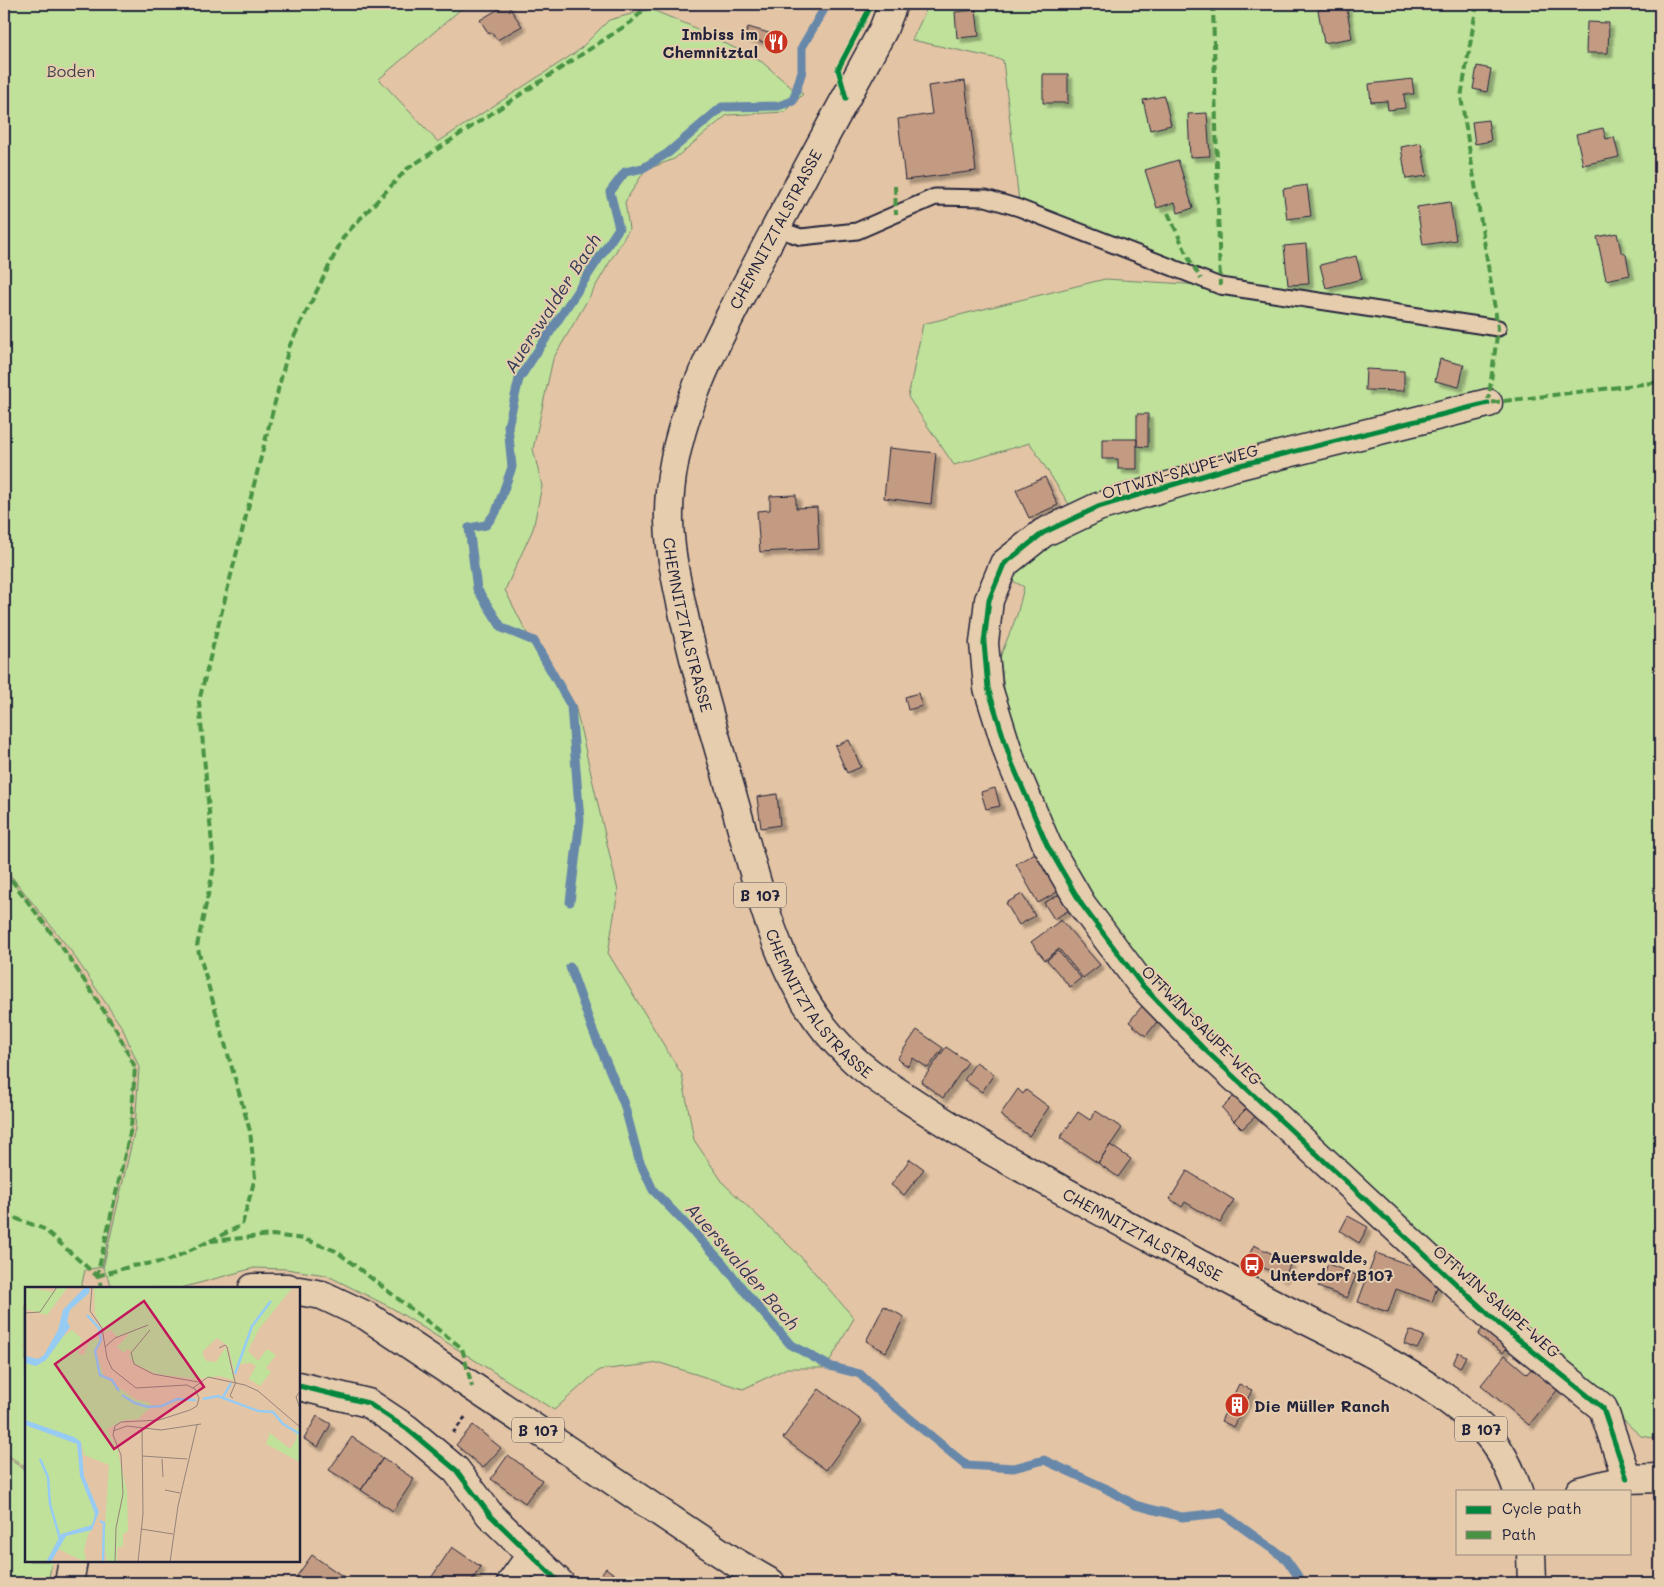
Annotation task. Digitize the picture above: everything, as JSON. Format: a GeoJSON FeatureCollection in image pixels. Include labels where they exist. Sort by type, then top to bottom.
{"type":"FeatureCollection","features":[{"type":"Feature","properties":{"kind":"main road","name":"CHEMNITZTALSTRASSE"},"geometry":{"type":"LineString","coordinates":[[893,4],[883,30],[775,228],[698,380],[681,430],[670,480],[669,518],[672,554],[692,655],[765,912],[789,971],[804,1000],[827,1031],[851,1058],[872,1075],[965,1136],[1125,1226],[1289,1312],[1359,1346],[1425,1384],[1465,1412],[1496,1444],[1513,1476],[1518,1490]]}},
{"type":"Feature","properties":{"kind":"main road","name":"OTTWIN-SAUPE-WEG"},"geometry":{"type":"LineString","coordinates":[[1488,403],[1232,467],[1098,507],[1043,533],[1004,564],[989,600],[984,643],[988,688],[1011,762],[1047,845],[1082,904],[1141,984],[1203,1048],[1491,1316],[1603,1408],[1627,1479]]}},
{"type":"Feature","properties":{"kind":"main road","name":"B 107"},"geometry":{"type":"LineString","coordinates":[[300,1290],[322,1295],[367,1316],[733,1561],[772,1583]]}},
{"type":"Feature","properties":{"kind":"main road"},"geometry":{"type":"LineString","coordinates":[[300,1386],[368,1403],[407,1428],[456,1470],[490,1515],[560,1583]]}},
{"type":"Feature","properties":{"kind":"main road"},"geometry":{"type":"LineString","coordinates":[[1584,1490],[1627,1479],[1660,1478]]}},
{"type":"Feature","properties":{"kind":"main road"},"geometry":{"type":"LineString","coordinates":[[1531,1554],[1532,1583]]}},
{"type":"Feature","properties":{"kind":"main road"},"geometry":{"type":"LineString","coordinates":[[511,1583],[531,1555]]}},
{"type":"Feature","properties":{"kind":"main road"},"geometry":{"type":"LineString","coordinates":[[69,1583],[73,1562]]}},
{"type":"Feature","properties":{"kind":"lane"},"geometry":{"type":"LineString","coordinates":[[775,228],[801,237],[857,230],[935,197],[986,198],[1220,286],[1498,328]]}},
{"type":"Feature","properties":{"kind":"path"},"geometry":{"type":"LineString","coordinates":[[450,1437],[471,1411]]}},
{"type":"Feature","properties":{"kind":"green space","name":"Boden"},"geometry":{"type":"Polygon","coordinates":[[[4,4],[467,4],[379,79],[438,142],[578,51],[609,20],[650,9],[691,26],[762,62],[793,89],[803,94],[785,112],[727,115],[674,159],[645,170],[625,202],[629,229],[553,359],[533,449],[542,486],[533,529],[505,590],[538,655],[575,705],[618,891],[608,953],[682,1075],[694,1140],[724,1184],[801,1257],[854,1318],[826,1368],[787,1368],[743,1389],[660,1363],[599,1370],[554,1410],[392,1308],[326,1275],[286,1269],[254,1268],[185,1287],[115,1287],[111,1284],[103,1268],[135,1129],[139,1067],[123,1029],[71,951],[4,867],[4,4]]]}},
{"type":"Feature","properties":{"kind":"green space"},"geometry":{"type":"Polygon","coordinates":[[[929,4],[1660,4],[1660,1439],[1641,1436],[1370,1196],[1173,1007],[1088,902],[1051,827],[1026,765],[1006,703],[1000,657],[1017,615],[1024,587],[990,568],[1015,537],[1072,509],[1030,443],[954,465],[908,397],[923,324],[1105,279],[1218,286],[1019,202],[1003,60],[912,40],[929,4]]]}},
{"type":"Feature","properties":{"kind":"green space"},"geometry":{"type":"Polygon","coordinates":[[[4,870],[67,954],[117,1031],[135,1067],[131,1128],[102,1267],[85,1270],[81,1287],[25,1287],[25,1466],[4,1453],[4,870]]]}},
{"type":"Feature","properties":{"kind":"green space"},"geometry":{"type":"Polygon","coordinates":[[[4,1456],[25,1469],[25,1562],[52,1562],[48,1583],[4,1583],[4,1456]]]}},
{"type":"Feature","properties":{"kind":"building"},"geometry":{"type":"Polygon","coordinates":[[[507,4],[522,26],[497,40],[492,32],[489,34],[480,20],[507,4]]]}},
{"type":"Feature","properties":{"kind":"building"},"geometry":{"type":"Polygon","coordinates":[[[1346,5],[1352,38],[1324,43],[1318,10],[1346,5]]]}},
{"type":"Feature","properties":{"kind":"building"},"geometry":{"type":"Polygon","coordinates":[[[976,10],[979,36],[957,38],[955,12],[976,10]]]}},
{"type":"Feature","properties":{"kind":"building"},"geometry":{"type":"Polygon","coordinates":[[[1587,22],[1609,23],[1608,53],[1586,53],[1587,22]]]}},
{"type":"Feature","properties":{"kind":"building"},"geometry":{"type":"Polygon","coordinates":[[[748,27],[769,33],[767,43],[745,37],[748,27]]]}},
{"type":"Feature","properties":{"kind":"building"},"geometry":{"type":"Polygon","coordinates":[[[1477,66],[1491,69],[1487,92],[1473,89],[1477,66]]]}},
{"type":"Feature","properties":{"kind":"building"},"geometry":{"type":"Polygon","coordinates":[[[1043,74],[1068,74],[1068,103],[1043,103],[1043,74]]]}},
{"type":"Feature","properties":{"kind":"building"},"geometry":{"type":"Polygon","coordinates":[[[1412,79],[1414,94],[1404,94],[1405,108],[1388,110],[1387,101],[1371,102],[1369,84],[1412,79]]]}},
{"type":"Feature","properties":{"kind":"building"},"geometry":{"type":"Polygon","coordinates":[[[965,81],[976,171],[905,180],[898,119],[932,114],[928,86],[965,81]]]}},
{"type":"Feature","properties":{"kind":"building"},"geometry":{"type":"Polygon","coordinates":[[[1164,96],[1171,125],[1150,130],[1143,100],[1164,96]]]}},
{"type":"Feature","properties":{"kind":"building"},"geometry":{"type":"Polygon","coordinates":[[[1207,113],[1210,156],[1190,157],[1188,114],[1207,113]]]}},
{"type":"Feature","properties":{"kind":"building"},"geometry":{"type":"Polygon","coordinates":[[[1488,120],[1491,141],[1475,144],[1472,122],[1488,120]]]}},
{"type":"Feature","properties":{"kind":"building"},"geometry":{"type":"Polygon","coordinates":[[[1603,128],[1606,139],[1614,137],[1619,157],[1583,165],[1576,134],[1603,128]]]}},
{"type":"Feature","properties":{"kind":"building"},"geometry":{"type":"Polygon","coordinates":[[[1421,143],[1427,176],[1406,179],[1401,147],[1421,143]]]}},
{"type":"Feature","properties":{"kind":"building"},"geometry":{"type":"Polygon","coordinates":[[[1178,160],[1193,208],[1178,213],[1175,202],[1157,208],[1145,170],[1178,160]]]}},
{"type":"Feature","properties":{"kind":"building"},"geometry":{"type":"Polygon","coordinates":[[[1307,185],[1311,216],[1287,219],[1283,189],[1307,185]]]}},
{"type":"Feature","properties":{"kind":"building"},"geometry":{"type":"Polygon","coordinates":[[[1450,202],[1456,240],[1423,245],[1417,207],[1450,202]]]}},
{"type":"Feature","properties":{"kind":"building"},"geometry":{"type":"Polygon","coordinates":[[[1617,233],[1621,251],[1626,255],[1630,275],[1606,280],[1597,237],[1617,233]]]}},
{"type":"Feature","properties":{"kind":"building"},"geometry":{"type":"Polygon","coordinates":[[[1306,244],[1309,284],[1288,285],[1284,246],[1306,244]]]}},
{"type":"Feature","properties":{"kind":"building"},"geometry":{"type":"Polygon","coordinates":[[[1356,256],[1362,279],[1326,288],[1320,265],[1356,256]]]}},
{"type":"Feature","properties":{"kind":"building"},"geometry":{"type":"Polygon","coordinates":[[[1440,359],[1464,365],[1459,387],[1435,381],[1440,359]]]}},
{"type":"Feature","properties":{"kind":"building"},"geometry":{"type":"Polygon","coordinates":[[[1366,369],[1404,371],[1404,391],[1365,390],[1366,369]]]}},
{"type":"Feature","properties":{"kind":"building"},"geometry":{"type":"Polygon","coordinates":[[[1137,414],[1148,414],[1148,447],[1137,446],[1137,414]]]}},
{"type":"Feature","properties":{"kind":"building"},"geometry":{"type":"Polygon","coordinates":[[[1102,439],[1137,439],[1137,469],[1118,469],[1118,459],[1102,459],[1102,439]]]}},
{"type":"Feature","properties":{"kind":"building"},"geometry":{"type":"Polygon","coordinates":[[[889,448],[936,453],[931,504],[884,498],[889,448]]]}},
{"type":"Feature","properties":{"kind":"building"},"geometry":{"type":"Polygon","coordinates":[[[1045,477],[1058,505],[1029,518],[1016,490],[1045,477]]]}},
{"type":"Feature","properties":{"kind":"building"},"geometry":{"type":"Polygon","coordinates":[[[796,495],[796,508],[817,507],[819,549],[760,552],[757,511],[770,510],[770,496],[796,495]]]}},
{"type":"Feature","properties":{"kind":"building"},"geometry":{"type":"Polygon","coordinates":[[[918,693],[922,706],[908,710],[905,697],[918,693]]]}},
{"type":"Feature","properties":{"kind":"building"},"geometry":{"type":"Polygon","coordinates":[[[849,740],[861,767],[847,773],[835,746],[849,740]]]}},
{"type":"Feature","properties":{"kind":"building"},"geometry":{"type":"Polygon","coordinates":[[[995,788],[1000,806],[986,809],[981,792],[995,788]]]}},
{"type":"Feature","properties":{"kind":"building"},"geometry":{"type":"Polygon","coordinates":[[[777,794],[780,825],[761,828],[757,797],[777,794]]]}},
{"type":"Feature","properties":{"kind":"building"},"geometry":{"type":"Polygon","coordinates":[[[1037,852],[1059,891],[1038,903],[1016,864],[1037,852]]]}},
{"type":"Feature","properties":{"kind":"building"},"geometry":{"type":"Polygon","coordinates":[[[1062,893],[1071,909],[1054,919],[1044,903],[1062,893]]]}},
{"type":"Feature","properties":{"kind":"building"},"geometry":{"type":"Polygon","coordinates":[[[1022,894],[1035,916],[1019,925],[1006,903],[1022,894]]]}},
{"type":"Feature","properties":{"kind":"building"},"geometry":{"type":"Polygon","coordinates":[[[1061,920],[1100,965],[1083,978],[1059,949],[1045,960],[1031,942],[1061,920]]]}},
{"type":"Feature","properties":{"kind":"building"},"geometry":{"type":"Polygon","coordinates":[[[1058,951],[1081,978],[1070,987],[1047,960],[1058,951]]]}},
{"type":"Feature","properties":{"kind":"building"},"geometry":{"type":"Polygon","coordinates":[[[1143,1005],[1159,1019],[1146,1036],[1129,1022],[1143,1005]]]}},
{"type":"Feature","properties":{"kind":"building"},"geometry":{"type":"Polygon","coordinates":[[[917,1030],[943,1048],[928,1068],[913,1058],[908,1066],[897,1059],[917,1030]]]}},
{"type":"Feature","properties":{"kind":"building"},"geometry":{"type":"Polygon","coordinates":[[[946,1047],[968,1062],[943,1098],[921,1082],[946,1047]]]}},
{"type":"Feature","properties":{"kind":"building"},"geometry":{"type":"Polygon","coordinates":[[[976,1062],[994,1074],[982,1092],[964,1080],[976,1062]]]}},
{"type":"Feature","properties":{"kind":"building"},"geometry":{"type":"Polygon","coordinates":[[[1018,1089],[1023,1094],[1026,1090],[1049,1107],[1029,1136],[1000,1115],[1018,1089]]]}},
{"type":"Feature","properties":{"kind":"building"},"geometry":{"type":"Polygon","coordinates":[[[1235,1095],[1247,1108],[1234,1121],[1222,1108],[1235,1095]]]}},
{"type":"Feature","properties":{"kind":"building"},"geometry":{"type":"Polygon","coordinates":[[[1249,1106],[1258,1114],[1242,1129],[1234,1121],[1249,1106]]]}},
{"type":"Feature","properties":{"kind":"building"},"geometry":{"type":"Polygon","coordinates":[[[1096,1111],[1122,1128],[1098,1163],[1060,1138],[1078,1112],[1090,1120],[1096,1111]]]}},
{"type":"Feature","properties":{"kind":"building"},"geometry":{"type":"Polygon","coordinates":[[[1110,1145],[1131,1159],[1118,1177],[1098,1163],[1110,1145]]]}},
{"type":"Feature","properties":{"kind":"building"},"geometry":{"type":"Polygon","coordinates":[[[910,1159],[924,1169],[904,1195],[891,1185],[910,1159]]]}},
{"type":"Feature","properties":{"kind":"building"},"geometry":{"type":"Polygon","coordinates":[[[1187,1171],[1234,1200],[1220,1223],[1185,1202],[1182,1207],[1170,1199],[1187,1171]]]}},
{"type":"Feature","properties":{"kind":"building"},"geometry":{"type":"Polygon","coordinates":[[[1348,1216],[1368,1227],[1359,1243],[1340,1231],[1348,1216]]]}},
{"type":"Feature","properties":{"kind":"building"},"geometry":{"type":"Polygon","coordinates":[[[1254,1245],[1291,1263],[1284,1278],[1247,1259],[1254,1245]]]}},
{"type":"Feature","properties":{"kind":"building"},"geometry":{"type":"Polygon","coordinates":[[[1376,1253],[1441,1276],[1432,1302],[1396,1289],[1388,1312],[1358,1302],[1376,1253]]]}},
{"type":"Feature","properties":{"kind":"building"},"geometry":{"type":"Polygon","coordinates":[[[1328,1264],[1356,1275],[1347,1298],[1318,1287],[1328,1264]]]}},
{"type":"Feature","properties":{"kind":"building"},"geometry":{"type":"Polygon","coordinates":[[[884,1306],[904,1317],[886,1352],[866,1341],[884,1306]]]}},
{"type":"Feature","properties":{"kind":"building"},"geometry":{"type":"Polygon","coordinates":[[[1488,1320],[1513,1339],[1503,1353],[1478,1335],[1488,1320]]]}},
{"type":"Feature","properties":{"kind":"building"},"geometry":{"type":"Polygon","coordinates":[[[1410,1330],[1424,1336],[1417,1349],[1404,1344],[1410,1330]]]}},
{"type":"Feature","properties":{"kind":"building"},"geometry":{"type":"Polygon","coordinates":[[[1458,1352],[1466,1356],[1460,1368],[1453,1364],[1458,1352]]]}},
{"type":"Feature","properties":{"kind":"building"},"geometry":{"type":"Polygon","coordinates":[[[1505,1355],[1527,1374],[1537,1361],[1563,1383],[1529,1425],[1481,1385],[1505,1355]]]}},
{"type":"Feature","properties":{"kind":"building","name":"Die Müller Ranch"},"geometry":{"type":"Polygon","coordinates":[[[1239,1384],[1252,1390],[1234,1427],[1221,1421],[1239,1384]]]}},
{"type":"Feature","properties":{"kind":"building"},"geometry":{"type":"Polygon","coordinates":[[[819,1389],[862,1421],[826,1470],[783,1438],[819,1389]]]}},
{"type":"Feature","properties":{"kind":"building"},"geometry":{"type":"Polygon","coordinates":[[[317,1416],[331,1424],[318,1447],[304,1439],[317,1416]]]}},
{"type":"Feature","properties":{"kind":"building"},"geometry":{"type":"Polygon","coordinates":[[[473,1425],[501,1448],[483,1468],[456,1445],[473,1425]]]}},
{"type":"Feature","properties":{"kind":"building"},"geometry":{"type":"Polygon","coordinates":[[[352,1437],[383,1458],[361,1490],[329,1470],[352,1437]]]}},
{"type":"Feature","properties":{"kind":"building"},"geometry":{"type":"Polygon","coordinates":[[[508,1455],[542,1480],[525,1503],[491,1479],[508,1455]]]}},
{"type":"Feature","properties":{"kind":"building"},"geometry":{"type":"Polygon","coordinates":[[[383,1458],[414,1479],[393,1511],[361,1490],[383,1458]]]}},
{"type":"Feature","properties":{"kind":"building"},"geometry":{"type":"Polygon","coordinates":[[[452,1547],[481,1567],[470,1583],[439,1583],[431,1578],[452,1547]]]}},
{"type":"Feature","properties":{"kind":"building"},"geometry":{"type":"Polygon","coordinates":[[[312,1555],[351,1582],[292,1583],[312,1555]]]}},
{"type":"Feature","properties":{"kind":"building"},"geometry":{"type":"Polygon","coordinates":[[[606,1568],[619,1578],[615,1583],[596,1583],[595,1582],[606,1568]]]}},
{"type":"Feature","properties":{"kind":"waterway","name":"Auerswalder Bach"},"geometry":{"type":"LineString","coordinates":[[570,902],[580,820],[571,706],[534,641],[502,628],[477,589],[469,528],[486,525],[496,512],[512,467],[508,426],[519,379],[619,228],[610,192],[625,172],[643,168],[668,153],[722,107],[778,106],[793,101],[802,71],[802,47],[827,4]]}},
{"type":"Feature","properties":{"kind":"waterway","name":"Auerswalder Bach"},"geometry":{"type":"LineString","coordinates":[[570,967],[593,1031],[624,1104],[639,1160],[653,1190],[722,1262],[790,1344],[829,1366],[860,1374],[886,1399],[966,1465],[1014,1468],[1044,1460],[1105,1488],[1135,1505],[1182,1517],[1222,1513],[1286,1559],[1303,1583]]}},
{"type":"Feature","properties":{"kind":"marked path"},"geometry":{"type":"LineString","coordinates":[[210,1241],[242,1225],[255,1178],[250,1131],[197,946],[214,867],[199,701],[289,347],[344,236],[407,169],[631,22],[650,4]]}},
{"type":"Feature","properties":{"kind":"marked path"},"geometry":{"type":"LineString","coordinates":[[1213,4],[1220,286]]}},
{"type":"Feature","properties":{"kind":"marked path"},"geometry":{"type":"LineString","coordinates":[[1477,4],[1461,97],[1498,328],[1488,403],[1660,382]]}},
{"type":"Feature","properties":{"kind":"marked path"},"geometry":{"type":"LineString","coordinates":[[895,186],[896,214]]}},
{"type":"Feature","properties":{"kind":"marked path"},"geometry":{"type":"LineString","coordinates":[[1168,213],[1189,259],[1201,279]]}},
{"type":"Feature","properties":{"kind":"marked path"},"geometry":{"type":"LineString","coordinates":[[4,870],[67,954],[117,1031],[135,1067],[131,1128],[97,1276]]}},
{"type":"Feature","properties":{"kind":"marked path"},"geometry":{"type":"LineString","coordinates":[[4,1214],[44,1229],[97,1276],[102,1287]]}},
{"type":"Feature","properties":{"kind":"marked path"},"geometry":{"type":"LineString","coordinates":[[97,1276],[132,1266],[167,1261],[210,1241],[273,1235],[304,1239],[336,1251],[462,1348],[472,1387]]}},
{"type":"Feature","properties":{"kind":"cycle path"},"geometry":{"type":"LineString","coordinates":[[846,98],[838,69],[872,4]]}},
{"type":"Feature","properties":{"kind":"cycle path"},"geometry":{"type":"LineString","coordinates":[[1488,403],[1232,467],[1098,507],[1043,533],[1004,564],[989,600],[984,643],[988,688],[1011,761],[1047,845],[1082,905],[1141,984],[1203,1048],[1498,1323],[1603,1408],[1627,1479]]}},
{"type":"Feature","properties":{"kind":"cycle path"},"geometry":{"type":"LineString","coordinates":[[300,1386],[368,1403],[407,1429],[456,1470],[490,1515],[560,1583]]}},
{"type":"Feature","properties":{"kind":"place","name":"Imbiss im Chemnitztal"},"geometry":{"type":"Point","coordinates":[776,42]}},
{"type":"Feature","properties":{"kind":"place","name":"Auerswalde, Unterdorf B107"},"geometry":{"type":"Point","coordinates":[1252,1265]}},
{"type":"Feature","properties":{"kind":"place","name":"Die Müller Ranch"},"geometry":{"type":"Point","coordinates":[1237,1405]}}]}
